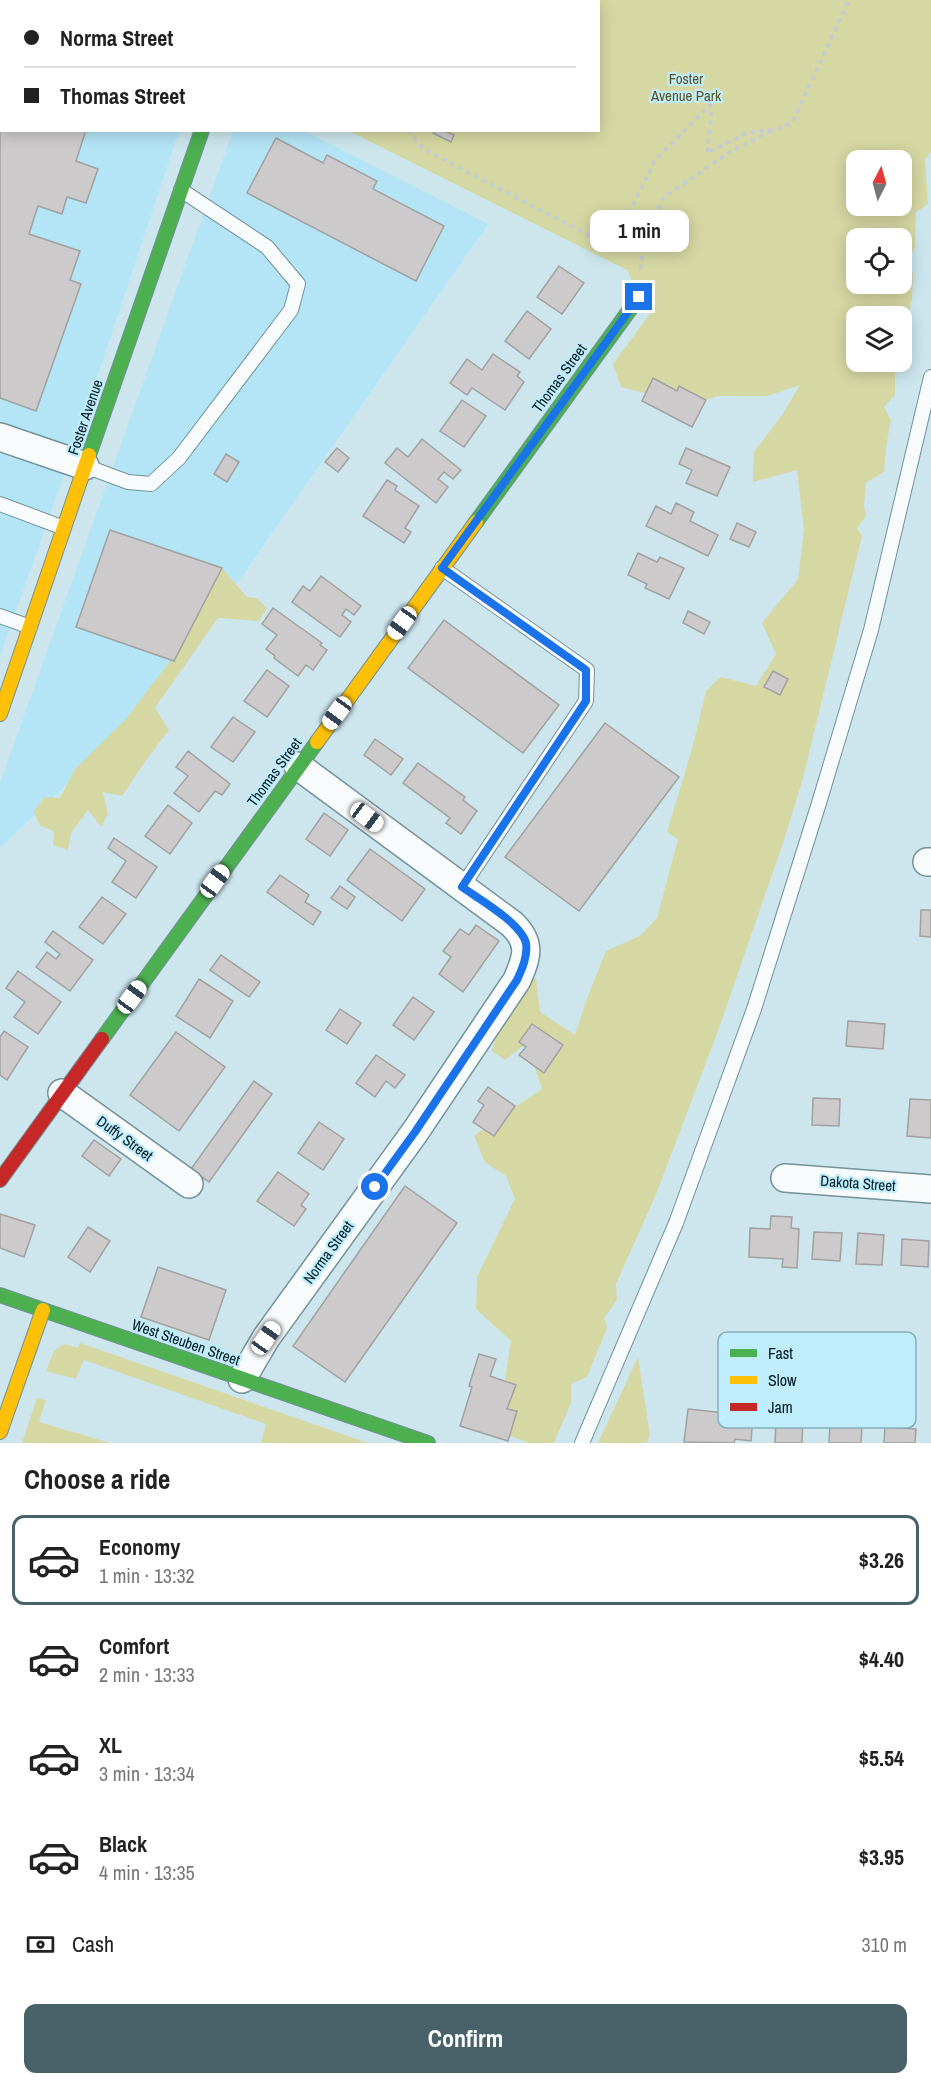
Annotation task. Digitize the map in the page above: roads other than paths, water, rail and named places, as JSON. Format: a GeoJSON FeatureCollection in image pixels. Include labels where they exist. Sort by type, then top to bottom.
{"type":"FeatureCollection","features":[{"type":"Feature","properties":{"kind":"street","name":"Foster Avenue"},"geometry":{"type":"LineString","coordinates":[[0,714],[201,132]]}},
{"type":"Feature","properties":{"kind":"street","name":"Thomas Street"},"geometry":{"type":"LineString","coordinates":[[0,1179],[639,297]]}},
{"type":"Feature","properties":{"kind":"street"},"geometry":{"type":"LineString","coordinates":[[0,437],[85,466]]}},
{"type":"Feature","properties":{"kind":"street"},"geometry":{"type":"LineString","coordinates":[[298,766],[462,887]]}},
{"type":"Feature","properties":{"kind":"street","name":"Norma Street"},"geometry":{"type":"LineString","coordinates":[[242,1379],[272,1330],[415,1132],[517,980],[525,963],[526,945],[522,933],[462,887]]}},
{"type":"Feature","properties":{"kind":"street","name":"Duffy Street"},"geometry":{"type":"LineString","coordinates":[[62,1093],[189,1184]]}},
{"type":"Feature","properties":{"kind":"street","name":"Dakota Street"},"geometry":{"type":"LineString","coordinates":[[785,1178],[931,1189]]}},
{"type":"Feature","properties":{"kind":"street","name":"West Steuben Street"},"geometry":{"type":"LineString","coordinates":[[0,1295],[428,1443]]}},
{"type":"Feature","properties":{"kind":"street"},"geometry":{"type":"LineString","coordinates":[[0,1432],[43,1310]]}},
{"type":"Feature","properties":{"kind":"lane"},"geometry":{"type":"LineString","coordinates":[[85,466],[128,482],[151,484],[180,458],[291,310],[298,284],[267,247],[181,190]]}},
{"type":"Feature","properties":{"kind":"lane"},"geometry":{"type":"LineString","coordinates":[[585,1438],[676,1223],[754,1009],[871,630],[931,377]]}},
{"type":"Feature","properties":{"kind":"lane"},"geometry":{"type":"LineString","coordinates":[[0,504],[64,528]]}},
{"type":"Feature","properties":{"kind":"lane"},"geometry":{"type":"LineString","coordinates":[[442,568],[586,670],[586,701],[462,887]]}},
{"type":"Feature","properties":{"kind":"lane"},"geometry":{"type":"LineString","coordinates":[[0,616],[30,627]]}},
{"type":"Feature","properties":{"kind":"park label","name":"Foster Avenue Park"},"geometry":{"type":"Point","coordinates":[686,86]}}]}
